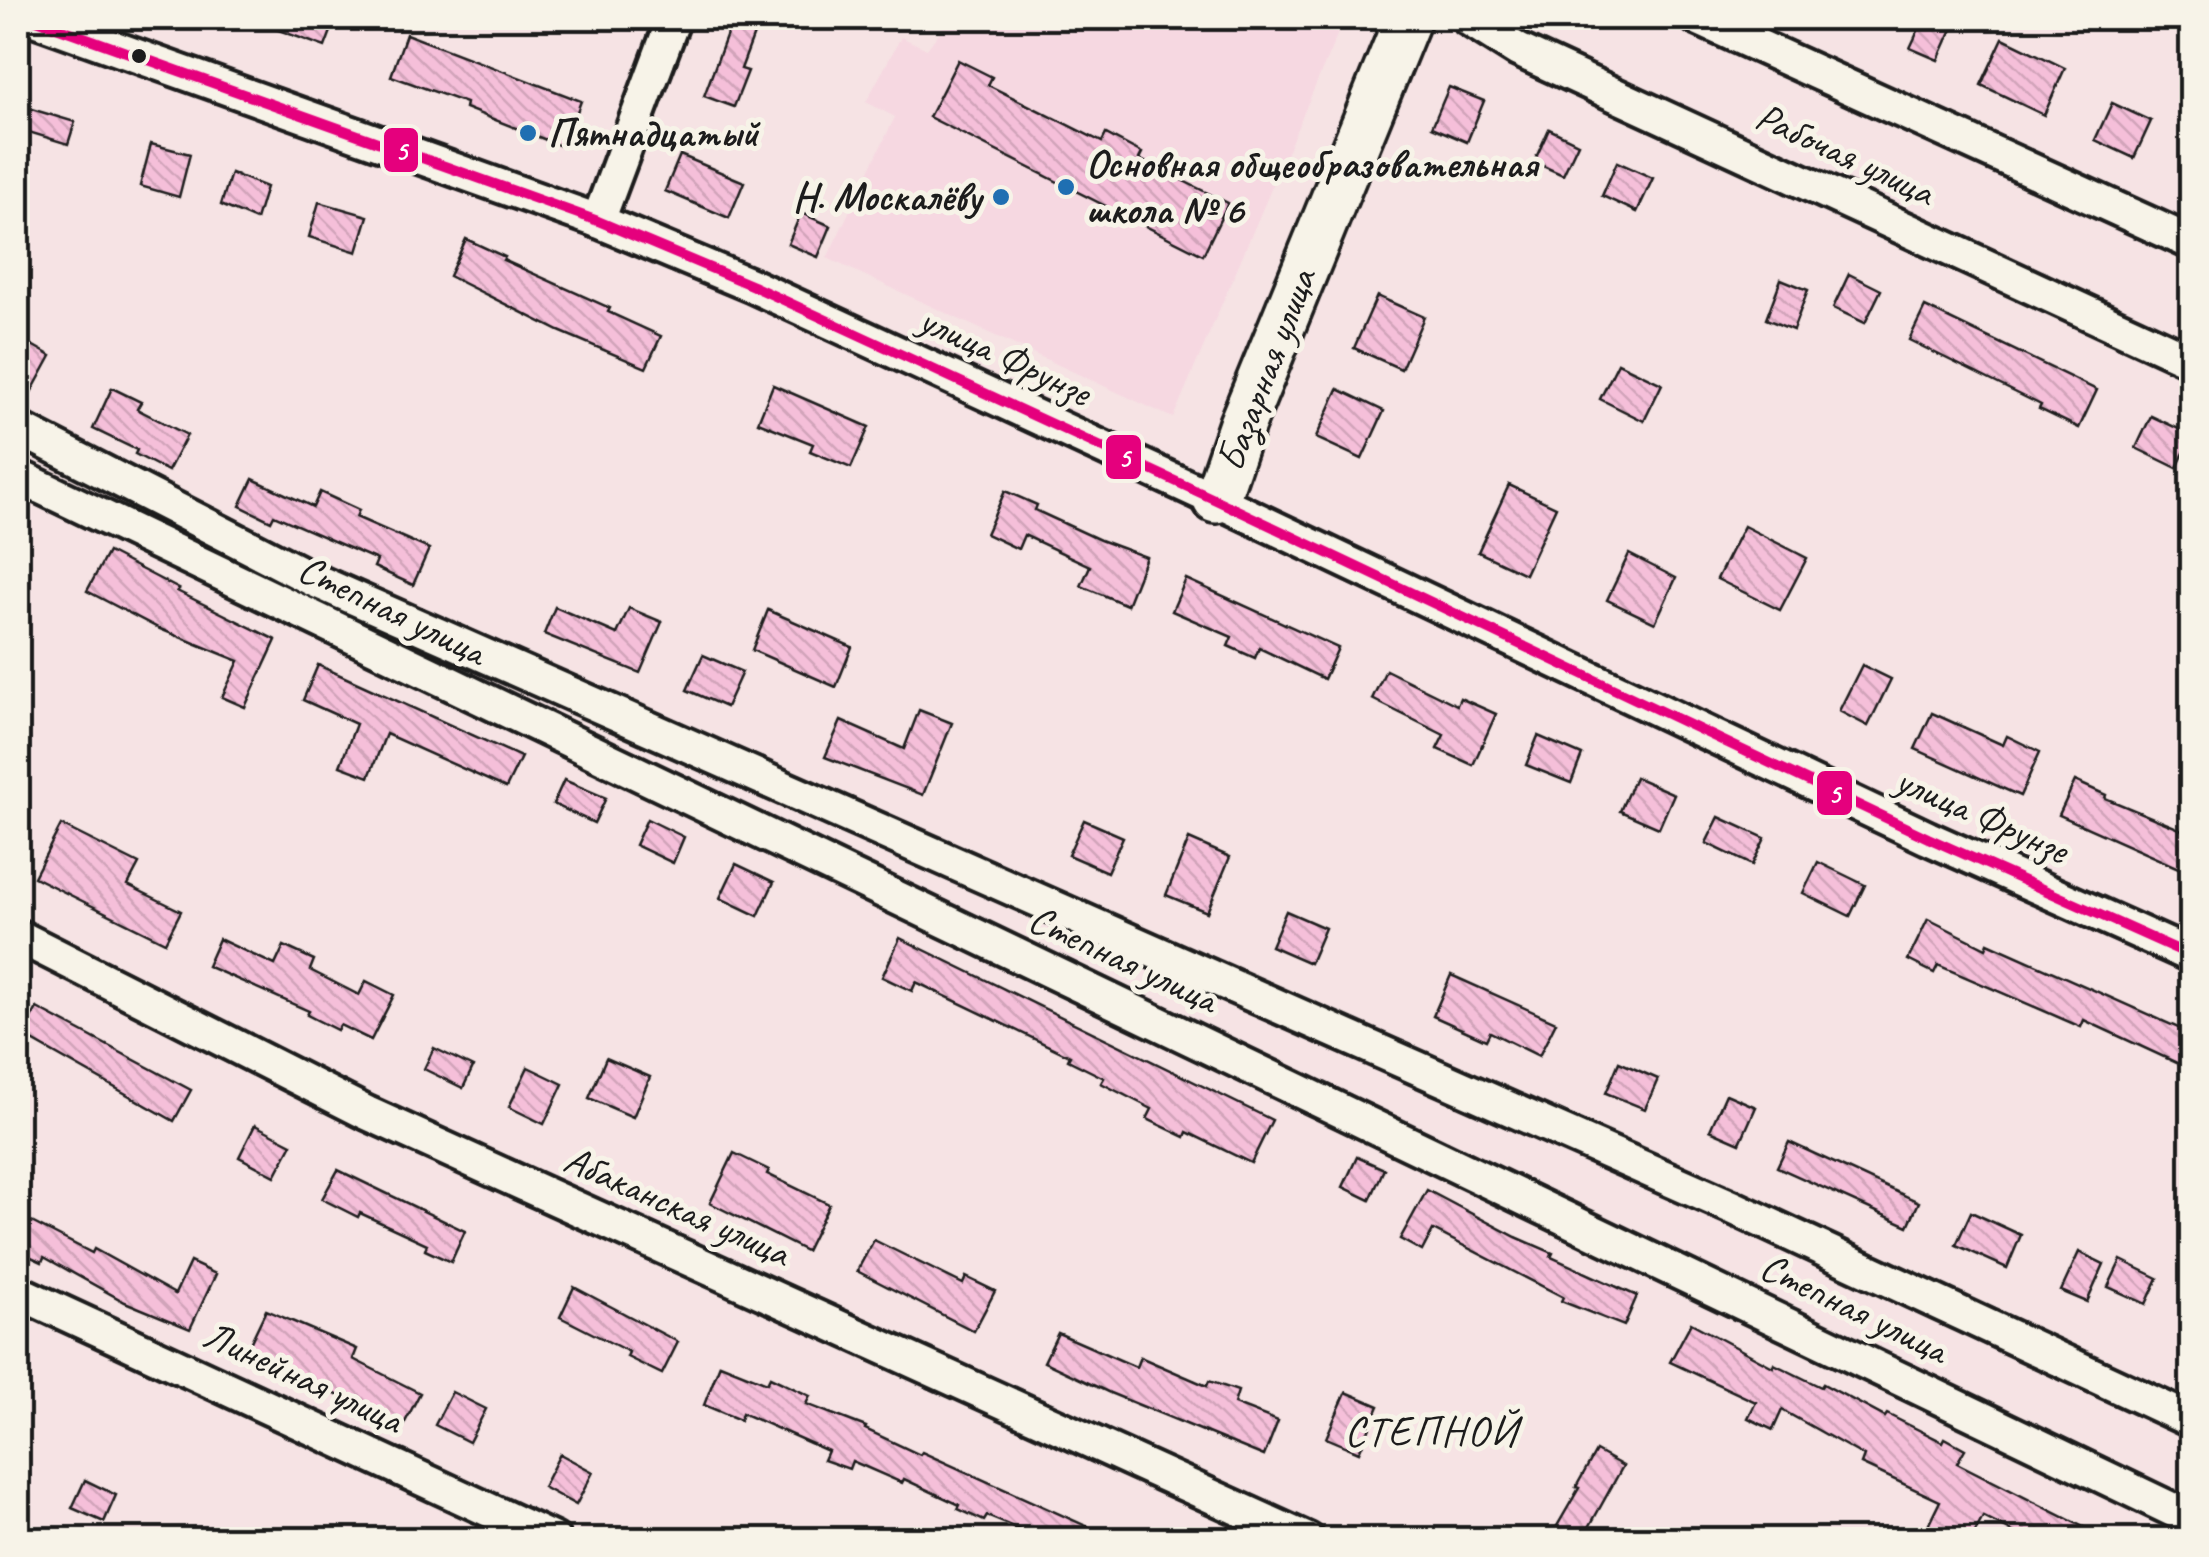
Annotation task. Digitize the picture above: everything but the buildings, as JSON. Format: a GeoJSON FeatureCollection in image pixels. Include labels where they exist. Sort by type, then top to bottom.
{"type":"FeatureCollection","features":[{"type":"Feature","properties":{"kind":"street","name":"улица Фрунзе"},"geometry":{"type":"LineString","coordinates":[[31,18],[598,222],[752,286],[1216,500],[1910,830],[2192,956]]}},
{"type":"Feature","properties":{"kind":"street"},"geometry":{"type":"LineString","coordinates":[[598,222],[674,18]]}},
{"type":"Feature","properties":{"kind":"street","name":"Базарная улица"},"geometry":{"type":"LineString","coordinates":[[1216,500],[1242,424],[1408,18]]}},
{"type":"Feature","properties":{"kind":"street","name":"Рабочая улица"},"geometry":{"type":"LineString","coordinates":[[1467,18],[1518,50],[2192,361]]}},
{"type":"Feature","properties":{"kind":"street","name":"Рабочая улица"},"geometry":{"type":"LineString","coordinates":[[1697,18],[2192,243]]}},
{"type":"Feature","properties":{"kind":"street","name":"Степная улица"},"geometry":{"type":"LineString","coordinates":[[18,428],[314,580],[1732,1207],[2192,1422]]}},
{"type":"Feature","properties":{"kind":"street","name":"Степная улица"},"geometry":{"type":"LineString","coordinates":[[18,476],[2192,1519]]}},
{"type":"Feature","properties":{"kind":"street","name":"Абаканская улица"},"geometry":{"type":"LineString","coordinates":[[18,936],[367,1113],[1308,1540]]}},
{"type":"Feature","properties":{"kind":"street","name":"Линейная улица"},"geometry":{"type":"LineString","coordinates":[[18,1292],[554,1540]]}},
{"type":"Feature","properties":{"kind":"shaded area","name":"Основная общеобразовательная школа № 6"},"geometry":{"type":"Polygon","coordinates":[[[950,18],[1322,18],[1341,26],[1173,418],[827,258],[895,117],[866,102],[901,37],[927,49],[950,18]]]}},
{"type":"Feature","properties":{"kind":"transit line","name":"5"},"geometry":{"type":"LineString","coordinates":[[31,18],[598,221],[753,286],[1216,500],[1928,838],[2192,956]]}},
{"type":"Feature","properties":{"kind":"place","name":"Пятнадцатый"},"geometry":{"type":"Point","coordinates":[528,133]}},
{"type":"Feature","properties":{"kind":"place","name":"Основная общеобразовательная школа № 6"},"geometry":{"type":"Point","coordinates":[1066,187]}},
{"type":"Feature","properties":{"kind":"place","name":"Н. Москалёву"},"geometry":{"type":"Point","coordinates":[1001,197]}},
{"type":"Feature","properties":{"kind":"district","name":"СТЕПНОЙ"},"geometry":{"type":"Point","coordinates":[1432,1431]}}]}
